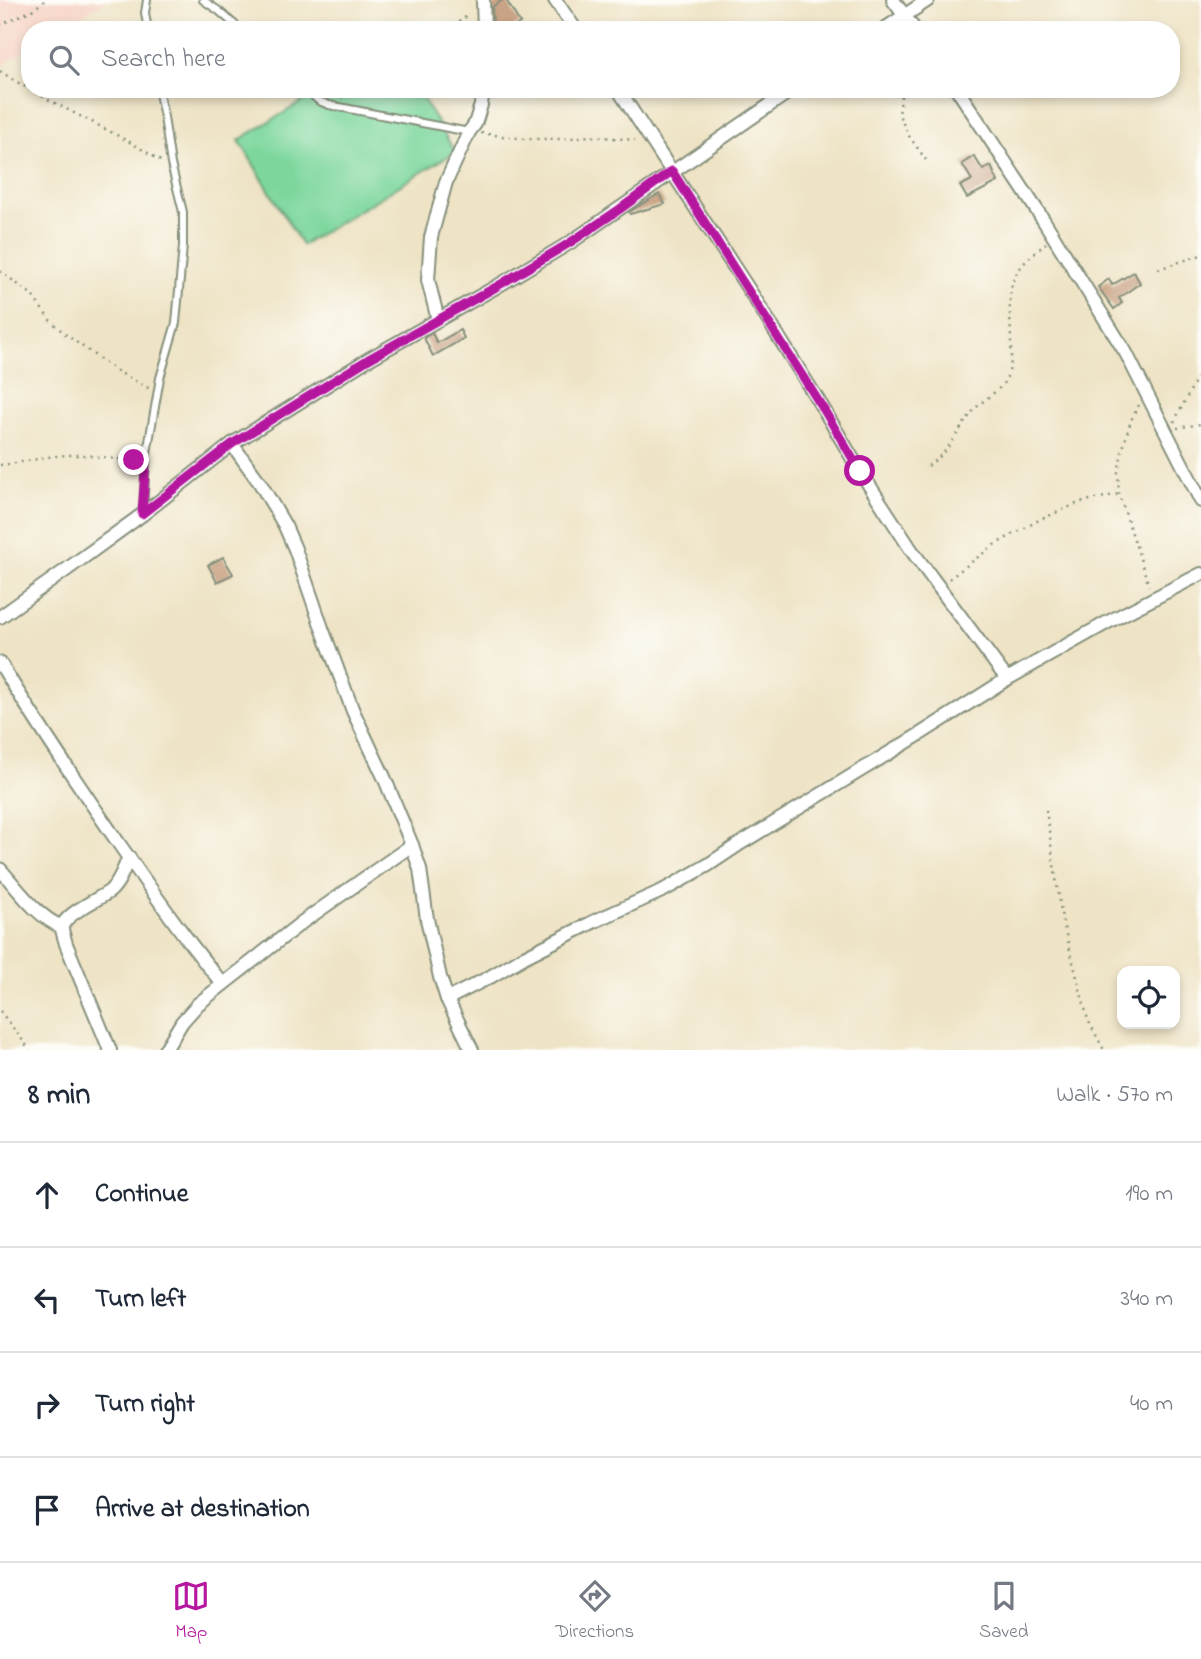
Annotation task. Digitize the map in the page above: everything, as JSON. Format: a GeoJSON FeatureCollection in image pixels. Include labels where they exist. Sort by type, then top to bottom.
{"type":"FeatureCollection","features":[{"type":"Feature","properties":{"kind":"street"},"geometry":{"type":"LineString","coordinates":[[555,0],[570,21]]}},
{"type":"Feature","properties":{"kind":"street"},"geometry":{"type":"LineString","coordinates":[[894,0],[908,21]]}},
{"type":"Feature","properties":{"kind":"street"},"geometry":{"type":"LineString","coordinates":[[896,21],[928,0]]}},
{"type":"Feature","properties":{"kind":"street"},"geometry":{"type":"LineString","coordinates":[[483,1],[484,21]]}},
{"type":"Feature","properties":{"kind":"street"},"geometry":{"type":"LineString","coordinates":[[438,320],[428,280],[431,237],[446,182],[475,124],[482,98]]}},
{"type":"Feature","properties":{"kind":"street"},"geometry":{"type":"LineString","coordinates":[[624,98],[817,398],[867,483],[938,587],[1007,679]]}},
{"type":"Feature","properties":{"kind":"street"},"geometry":{"type":"LineString","coordinates":[[0,617],[142,514],[232,444],[355,367],[571,242],[780,98]]}},
{"type":"Feature","properties":{"kind":"street"},"geometry":{"type":"LineString","coordinates":[[963,98],[1126,353],[1201,501]]}},
{"type":"Feature","properties":{"kind":"street"},"geometry":{"type":"LineString","coordinates":[[232,444],[261,483],[285,526],[353,710],[412,845],[420,869],[433,950],[447,999],[472,1050]]}},
{"type":"Feature","properties":{"kind":"street"},"geometry":{"type":"LineString","coordinates":[[447,999],[595,921],[664,890],[1007,679],[1201,574]]}},
{"type":"Feature","properties":{"kind":"street"},"geometry":{"type":"LineString","coordinates":[[0,663],[129,857],[198,955],[223,984]]}},
{"type":"Feature","properties":{"kind":"street"},"geometry":{"type":"LineString","coordinates":[[165,1050],[174,1032],[188,1014],[223,984],[301,923],[412,845]]}},
{"type":"Feature","properties":{"kind":"street"},"geometry":{"type":"LineString","coordinates":[[110,1050],[66,944],[62,927],[64,921],[117,884],[129,857]]}},
{"type":"Feature","properties":{"kind":"street"},"geometry":{"type":"LineString","coordinates":[[0,869],[37,910],[62,927]]}},
{"type":"Feature","properties":{"kind":"lane"},"geometry":{"type":"LineString","coordinates":[[146,21],[147,0]]}},
{"type":"Feature","properties":{"kind":"lane"},"geometry":{"type":"LineString","coordinates":[[203,0],[231,21]]}},
{"type":"Feature","properties":{"kind":"lane"},"geometry":{"type":"LineString","coordinates":[[142,514],[146,459],[158,392],[176,323],[183,246],[183,212],[160,98]]}},
{"type":"Feature","properties":{"kind":"lane"},"geometry":{"type":"LineString","coordinates":[[316,98],[329,105],[469,132]]}},
{"type":"Feature","properties":{"kind":"path"},"geometry":{"type":"LineString","coordinates":[[0,25],[32,10],[46,0]]}},
{"type":"Feature","properties":{"kind":"path"},"geometry":{"type":"LineString","coordinates":[[460,21],[483,1]]}},
{"type":"Feature","properties":{"kind":"path"},"geometry":{"type":"LineString","coordinates":[[0,71],[21,85]]}},
{"type":"Feature","properties":{"kind":"path"},"geometry":{"type":"LineString","coordinates":[[44,98],[142,148],[172,168]]}},
{"type":"Feature","properties":{"kind":"path"},"geometry":{"type":"LineString","coordinates":[[901,98],[899,115],[909,136],[926,160]]}},
{"type":"Feature","properties":{"kind":"path"},"geometry":{"type":"LineString","coordinates":[[469,132],[524,139],[591,136],[652,141]]}},
{"type":"Feature","properties":{"kind":"path"},"geometry":{"type":"LineString","coordinates":[[928,466],[945,451],[977,407],[1004,384],[1011,360],[1011,285],[1019,268],[1054,237]]}},
{"type":"Feature","properties":{"kind":"path"},"geometry":{"type":"LineString","coordinates":[[1158,269],[1201,255]]}},
{"type":"Feature","properties":{"kind":"path"},"geometry":{"type":"LineString","coordinates":[[0,271],[31,294],[50,320],[65,334],[115,370],[158,392]]}},
{"type":"Feature","properties":{"kind":"path"},"geometry":{"type":"LineString","coordinates":[[1201,370],[1170,429],[1201,424]]}},
{"type":"Feature","properties":{"kind":"path"},"geometry":{"type":"LineString","coordinates":[[1146,393],[1131,420],[1118,472],[1119,494],[1153,599]]}},
{"type":"Feature","properties":{"kind":"path"},"geometry":{"type":"LineString","coordinates":[[0,465],[72,455],[146,459]]}},
{"type":"Feature","properties":{"kind":"path"},"geometry":{"type":"LineString","coordinates":[[938,587],[994,545],[1039,520],[1081,502],[1119,494]]}},
{"type":"Feature","properties":{"kind":"path"},"geometry":{"type":"LineString","coordinates":[[1046,810],[1062,919],[1088,1020],[1104,1050]]}},
{"type":"Feature","properties":{"kind":"path"},"geometry":{"type":"LineString","coordinates":[[0,1011],[30,1050]]}},
{"type":"Feature","properties":{"kind":"shaded area"},"geometry":{"type":"Polygon","coordinates":[[[0,0],[107,0],[73,21],[21,21],[21,53],[0,66],[0,0]]]}},
{"type":"Feature","properties":{"kind":"green space"},"geometry":{"type":"Polygon","coordinates":[[[308,98],[422,98],[455,152],[302,245],[239,140],[308,98]]]}},
{"type":"Feature","properties":{"kind":"building"},"geometry":{"type":"Polygon","coordinates":[[[506,0],[519,21],[493,21],[492,7],[506,0]]]}},
{"type":"Feature","properties":{"kind":"building"},"geometry":{"type":"Polygon","coordinates":[[[974,156],[983,170],[991,166],[998,182],[967,198],[960,186],[972,180],[962,164],[974,156]]]}},
{"type":"Feature","properties":{"kind":"building"},"geometry":{"type":"Polygon","coordinates":[[[659,194],[665,204],[630,214],[629,212],[659,194]]]}},
{"type":"Feature","properties":{"kind":"building"},"geometry":{"type":"Polygon","coordinates":[[[1134,272],[1140,283],[1119,298],[1122,303],[1114,309],[1098,287],[1109,279],[1112,285],[1134,272]]]}},
{"type":"Feature","properties":{"kind":"building"},"geometry":{"type":"Polygon","coordinates":[[[460,330],[464,338],[433,356],[424,338],[432,333],[437,343],[460,330]]]}},
{"type":"Feature","properties":{"kind":"building"},"geometry":{"type":"Polygon","coordinates":[[[223,557],[233,574],[217,582],[208,565],[223,557]]]}},
{"type":"Feature","properties":{"kind":"route"},"geometry":{"type":"LineString","coordinates":[[134,460],[146,459],[142,514],[232,444],[367,360],[571,242],[672,171],[860,471]]}}]}
